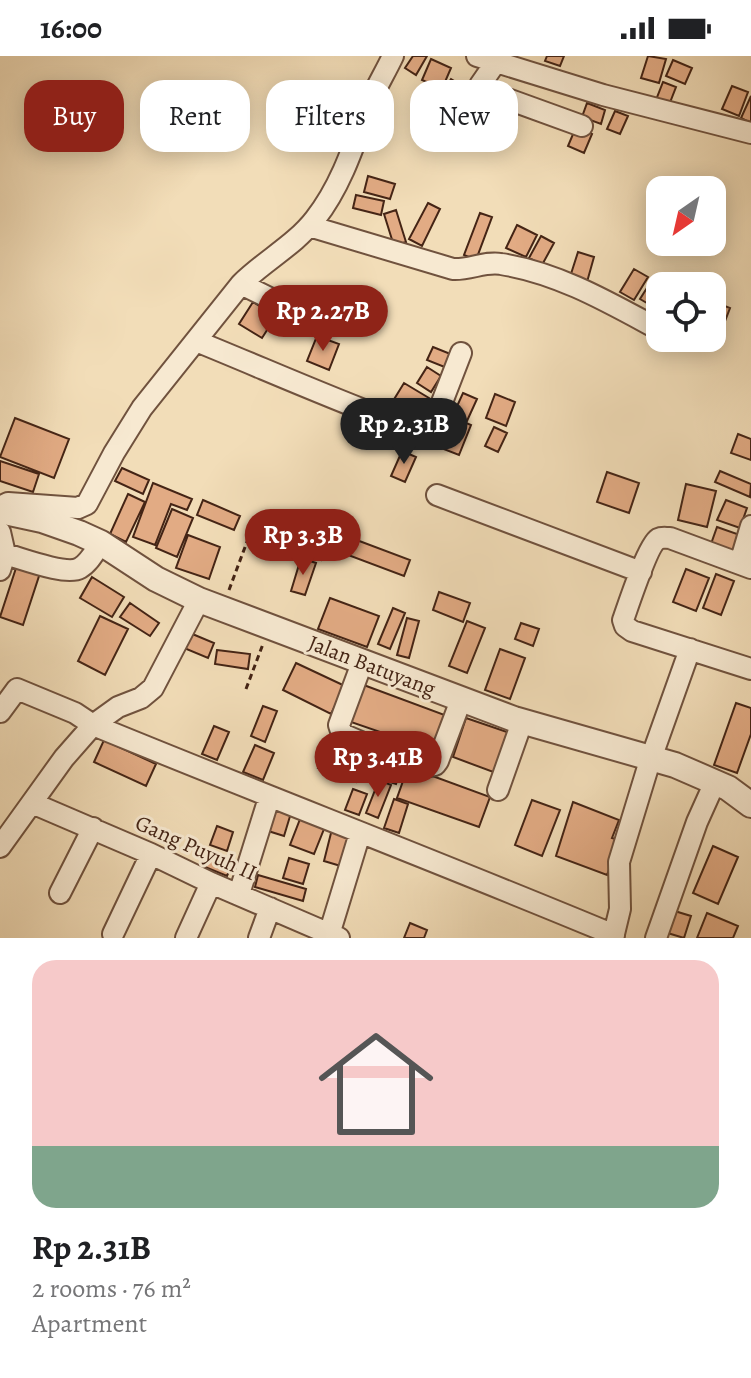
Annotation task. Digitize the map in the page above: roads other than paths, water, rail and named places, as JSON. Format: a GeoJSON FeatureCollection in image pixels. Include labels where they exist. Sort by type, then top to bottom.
{"type":"FeatureCollection","features":[{"type":"Feature","properties":{"kind":"street"},"geometry":{"type":"LineString","coordinates":[[0,509],[8,503],[78,508],[87,504],[142,408],[241,284],[309,226],[331,198],[369,103],[393,56]]}},
{"type":"Feature","properties":{"kind":"street"},"geometry":{"type":"LineString","coordinates":[[582,126],[480,89],[486,59],[603,95],[751,133]]}},
{"type":"Feature","properties":{"kind":"street"},"geometry":{"type":"LineString","coordinates":[[309,226],[453,269],[464,270],[490,263],[555,278],[646,322]]}},
{"type":"Feature","properties":{"kind":"street"},"geometry":{"type":"LineString","coordinates":[[241,284],[316,321]]}},
{"type":"Feature","properties":{"kind":"street"},"geometry":{"type":"LineString","coordinates":[[196,341],[417,433],[432,428],[461,353]]}},
{"type":"Feature","properties":{"kind":"street"},"geometry":{"type":"LineString","coordinates":[[437,495],[641,572]]}},
{"type":"Feature","properties":{"kind":"street","name":"Jalan Batuyang"},"geometry":{"type":"LineString","coordinates":[[0,509],[60,525],[101,543],[156,579],[199,600],[522,722],[675,765],[739,794],[751,805]]}},
{"type":"Feature","properties":{"kind":"street"},"geometry":{"type":"LineString","coordinates":[[751,526],[746,566],[670,538],[661,537],[655,541],[623,620],[632,631],[751,669]]}},
{"type":"Feature","properties":{"kind":"street"},"geometry":{"type":"LineString","coordinates":[[0,532],[3,562],[72,570],[80,568],[91,558],[101,543]]}},
{"type":"Feature","properties":{"kind":"street"},"geometry":{"type":"LineString","coordinates":[[0,847],[64,758],[93,725],[153,688],[199,600]]}},
{"type":"Feature","properties":{"kind":"street"},"geometry":{"type":"LineString","coordinates":[[0,712],[17,689],[75,713],[93,725],[269,798],[613,936],[620,909],[619,862],[651,758],[690,649]]}},
{"type":"Feature","properties":{"kind":"street"},"geometry":{"type":"LineString","coordinates":[[362,663],[339,730],[384,752],[435,765],[461,700]]}},
{"type":"Feature","properties":{"kind":"street"},"geometry":{"type":"LineString","coordinates":[[498,790],[522,722]]}},
{"type":"Feature","properties":{"kind":"street"},"geometry":{"type":"LineString","coordinates":[[656,938],[697,822],[715,782]]}},
{"type":"Feature","properties":{"kind":"street"},"geometry":{"type":"LineString","coordinates":[[239,894],[269,798]]}},
{"type":"Feature","properties":{"kind":"street","name":"Gang Puyuh II"},"geometry":{"type":"LineString","coordinates":[[32,803],[332,937]]}},
{"type":"Feature","properties":{"kind":"street"},"geometry":{"type":"LineString","coordinates":[[60,893],[93,828]]}},
{"type":"Feature","properties":{"kind":"street"},"geometry":{"type":"LineString","coordinates":[[332,937],[360,833]]}},
{"type":"Feature","properties":{"kind":"street"},"geometry":{"type":"LineString","coordinates":[[113,934],[151,854]]}},
{"type":"Feature","properties":{"kind":"street"},"geometry":{"type":"LineString","coordinates":[[186,938],[211,883]]}},
{"type":"Feature","properties":{"kind":"street"},"geometry":{"type":"LineString","coordinates":[[259,938],[270,908]]}}]}
